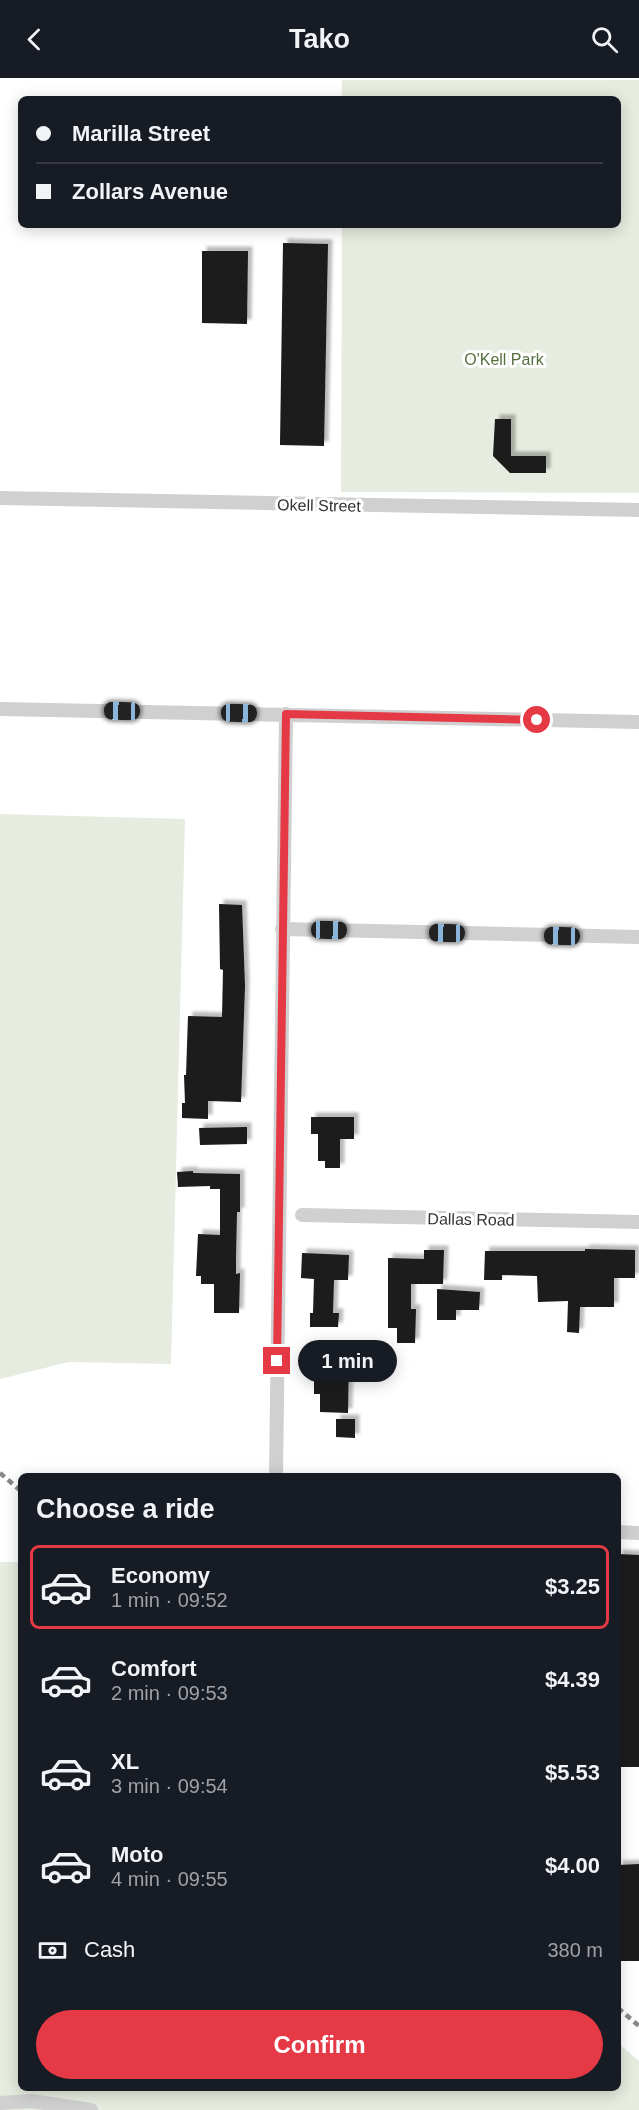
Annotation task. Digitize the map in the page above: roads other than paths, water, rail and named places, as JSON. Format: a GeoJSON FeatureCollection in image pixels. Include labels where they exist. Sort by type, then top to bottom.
{"type":"FeatureCollection","features":[{"type":"Feature","properties":{"kind":"street","name":"Okell Street"},"geometry":{"type":"LineString","coordinates":[[0,498],[639,510]]}},
{"type":"Feature","properties":{"kind":"street"},"geometry":{"type":"LineString","coordinates":[[0,709],[639,722]]}},
{"type":"Feature","properties":{"kind":"street"},"geometry":{"type":"LineString","coordinates":[[276,1473],[286,714]]}},
{"type":"Feature","properties":{"kind":"street"},"geometry":{"type":"LineString","coordinates":[[282,929],[639,937]]}},
{"type":"Feature","properties":{"kind":"street","name":"Dallas Road"},"geometry":{"type":"LineString","coordinates":[[302,1215],[639,1222]]}},
{"type":"Feature","properties":{"kind":"street"},"geometry":{"type":"LineString","coordinates":[[621,1532],[639,1533]]}},
{"type":"Feature","properties":{"kind":"street"},"geometry":{"type":"LineString","coordinates":[[0,2103],[31,2101],[91,2110]]}},
{"type":"Feature","properties":{"kind":"railway"},"geometry":{"type":"LineString","coordinates":[[0,1473],[18,1488]]}},
{"type":"Feature","properties":{"kind":"railway"},"geometry":{"type":"LineString","coordinates":[[621,2011],[639,2026]]}},
{"type":"Feature","properties":{"kind":"park label","name":"O'Kell Park"},"geometry":{"type":"Point","coordinates":[504,359]}}]}
